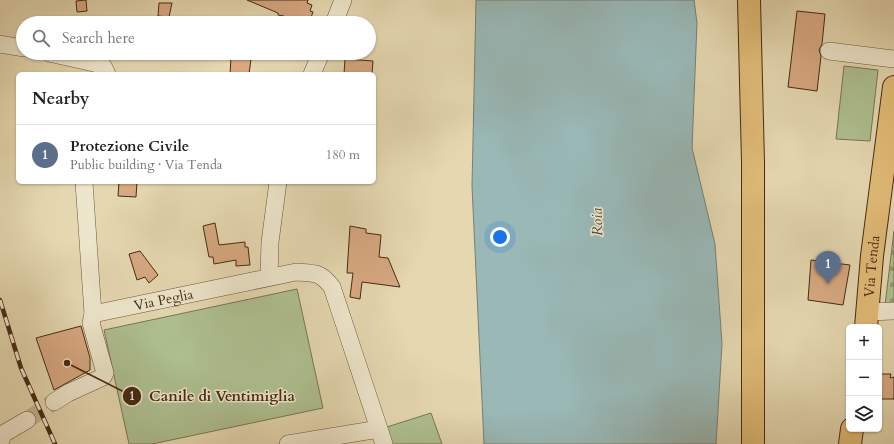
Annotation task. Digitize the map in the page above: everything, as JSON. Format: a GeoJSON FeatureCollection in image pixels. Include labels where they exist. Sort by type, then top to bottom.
{"type":"FeatureCollection","features":[{"type":"Feature","properties":{"kind":"main road"},"geometry":{"type":"LineString","coordinates":[[744,0],[750,31]]}},
{"type":"Feature","properties":{"kind":"main road"},"geometry":{"type":"LineString","coordinates":[[749,0],[753,162],[753,444]]}},
{"type":"Feature","properties":{"kind":"main road"},"geometry":{"type":"LineString","coordinates":[[750,31],[755,0]]}},
{"type":"Feature","properties":{"kind":"main road","name":"Via Tenda"},"geometry":{"type":"LineString","coordinates":[[866,320],[872,256],[894,87]]}},
{"type":"Feature","properties":{"kind":"main road"},"geometry":{"type":"LineString","coordinates":[[850,444],[852,432]]}},
{"type":"Feature","properties":{"kind":"street"},"geometry":{"type":"LineString","coordinates":[[337,16],[343,0]]}},
{"type":"Feature","properties":{"kind":"street"},"geometry":{"type":"LineString","coordinates":[[0,44],[16,47]]}},
{"type":"Feature","properties":{"kind":"street"},"geometry":{"type":"LineString","coordinates":[[829,51],[894,60]]}},
{"type":"Feature","properties":{"kind":"street"},"geometry":{"type":"LineString","coordinates":[[81,60],[103,66],[106,72]]}},
{"type":"Feature","properties":{"kind":"street"},"geometry":{"type":"LineString","coordinates":[[313,72],[318,60]]}},
{"type":"Feature","properties":{"kind":"street"},"geometry":{"type":"LineString","coordinates":[[54,402],[68,393],[103,377],[106,373],[91,323],[93,314],[84,184]]}},
{"type":"Feature","properties":{"kind":"street"},"geometry":{"type":"LineString","coordinates":[[269,277],[270,242],[278,184]]}},
{"type":"Feature","properties":{"kind":"street","name":"Via Peglia"},"geometry":{"type":"LineString","coordinates":[[93,314],[296,272],[312,273],[324,276],[332,287],[381,437]]}},
{"type":"Feature","properties":{"kind":"street"},"geometry":{"type":"LineString","coordinates":[[866,320],[894,311]]}},
{"type":"Feature","properties":{"kind":"street"},"geometry":{"type":"LineString","coordinates":[[0,443],[3,434],[27,420]]}},
{"type":"Feature","properties":{"kind":"street"},"geometry":{"type":"LineString","coordinates":[[288,444],[381,437]]}},
{"type":"Feature","properties":{"kind":"green space"},"geometry":{"type":"Polygon","coordinates":[[[844,66],[878,70],[870,141],[836,139],[844,66]]]}},
{"type":"Feature","properties":{"kind":"green space"},"geometry":{"type":"Polygon","coordinates":[[[894,231],[894,305],[885,305],[894,231]]]}},
{"type":"Feature","properties":{"kind":"green space"},"geometry":{"type":"Polygon","coordinates":[[[297,289],[323,408],[152,444],[129,444],[104,330],[297,289]]]}},
{"type":"Feature","properties":{"kind":"green space"},"geometry":{"type":"Polygon","coordinates":[[[431,413],[442,444],[392,444],[387,427],[431,413]]]}},
{"type":"Feature","properties":{"kind":"water","name":"Roia"},"geometry":{"type":"Polygon","coordinates":[[[476,0],[694,0],[697,23],[692,148],[715,244],[722,344],[716,444],[484,444],[472,186],[476,0]]]}},
{"type":"Feature","properties":{"kind":"building"},"geometry":{"type":"Polygon","coordinates":[[[86,0],[87,11],[77,12],[76,1],[86,0]]]}},
{"type":"Feature","properties":{"kind":"building"},"geometry":{"type":"Polygon","coordinates":[[[247,0],[308,0],[307,3],[312,5],[310,11],[313,12],[312,16],[284,16],[278,15],[278,13],[247,0]]]}},
{"type":"Feature","properties":{"kind":"building"},"geometry":{"type":"Polygon","coordinates":[[[159,3],[172,3],[169,16],[158,16],[159,3]]]}},
{"type":"Feature","properties":{"kind":"building"},"geometry":{"type":"Polygon","coordinates":[[[797,11],[825,14],[822,44],[819,50],[821,56],[817,91],[788,87],[797,11]]]}},
{"type":"Feature","properties":{"kind":"building"},"geometry":{"type":"Polygon","coordinates":[[[231,60],[251,60],[249,72],[230,72],[231,60]]]}},
{"type":"Feature","properties":{"kind":"building"},"geometry":{"type":"Polygon","coordinates":[[[345,60],[373,61],[372,72],[344,72],[345,60]]]}},
{"type":"Feature","properties":{"kind":"building"},"geometry":{"type":"Polygon","coordinates":[[[119,184],[137,184],[136,197],[118,196],[119,184]]]}},
{"type":"Feature","properties":{"kind":"building"},"geometry":{"type":"Polygon","coordinates":[[[215,223],[219,245],[245,242],[245,247],[248,247],[250,265],[236,266],[236,260],[214,264],[213,257],[209,257],[203,226],[215,223]]]}},
{"type":"Feature","properties":{"kind":"building"},"geometry":{"type":"Polygon","coordinates":[[[350,226],[366,229],[366,233],[381,235],[379,257],[388,258],[400,287],[362,282],[360,299],[350,297],[353,273],[347,273],[350,226]]]}},
{"type":"Feature","properties":{"kind":"building"},"geometry":{"type":"Polygon","coordinates":[[[140,251],[158,275],[149,283],[145,277],[137,280],[129,254],[140,251]]]}},
{"type":"Feature","properties":{"kind":"building"},"geometry":{"type":"Polygon","coordinates":[[[811,260],[850,265],[843,305],[808,300],[811,260]]]}},
{"type":"Feature","properties":{"kind":"building"},"geometry":{"type":"Polygon","coordinates":[[[81,326],[90,358],[90,370],[54,390],[36,338],[81,326]]]}},
{"type":"Feature","properties":{"kind":"building"},"geometry":{"type":"Polygon","coordinates":[[[882,374],[891,374],[890,378],[894,377],[894,399],[882,399],[882,374]]]}},
{"type":"Feature","properties":{"kind":"tunnel"},"geometry":{"type":"LineString","coordinates":[[27,420],[54,402]]}},
{"type":"Feature","properties":{"kind":"railway"},"geometry":{"type":"LineString","coordinates":[[0,300],[21,368],[55,444]]}},
{"type":"Feature","properties":{"kind":"place","name":"Protezione Civile"},"geometry":{"type":"Point","coordinates":[828,284]}},
{"type":"Feature","properties":{"kind":"place","name":"Canile di Ventimiglia"},"geometry":{"type":"Point","coordinates":[67,363]}}]}
